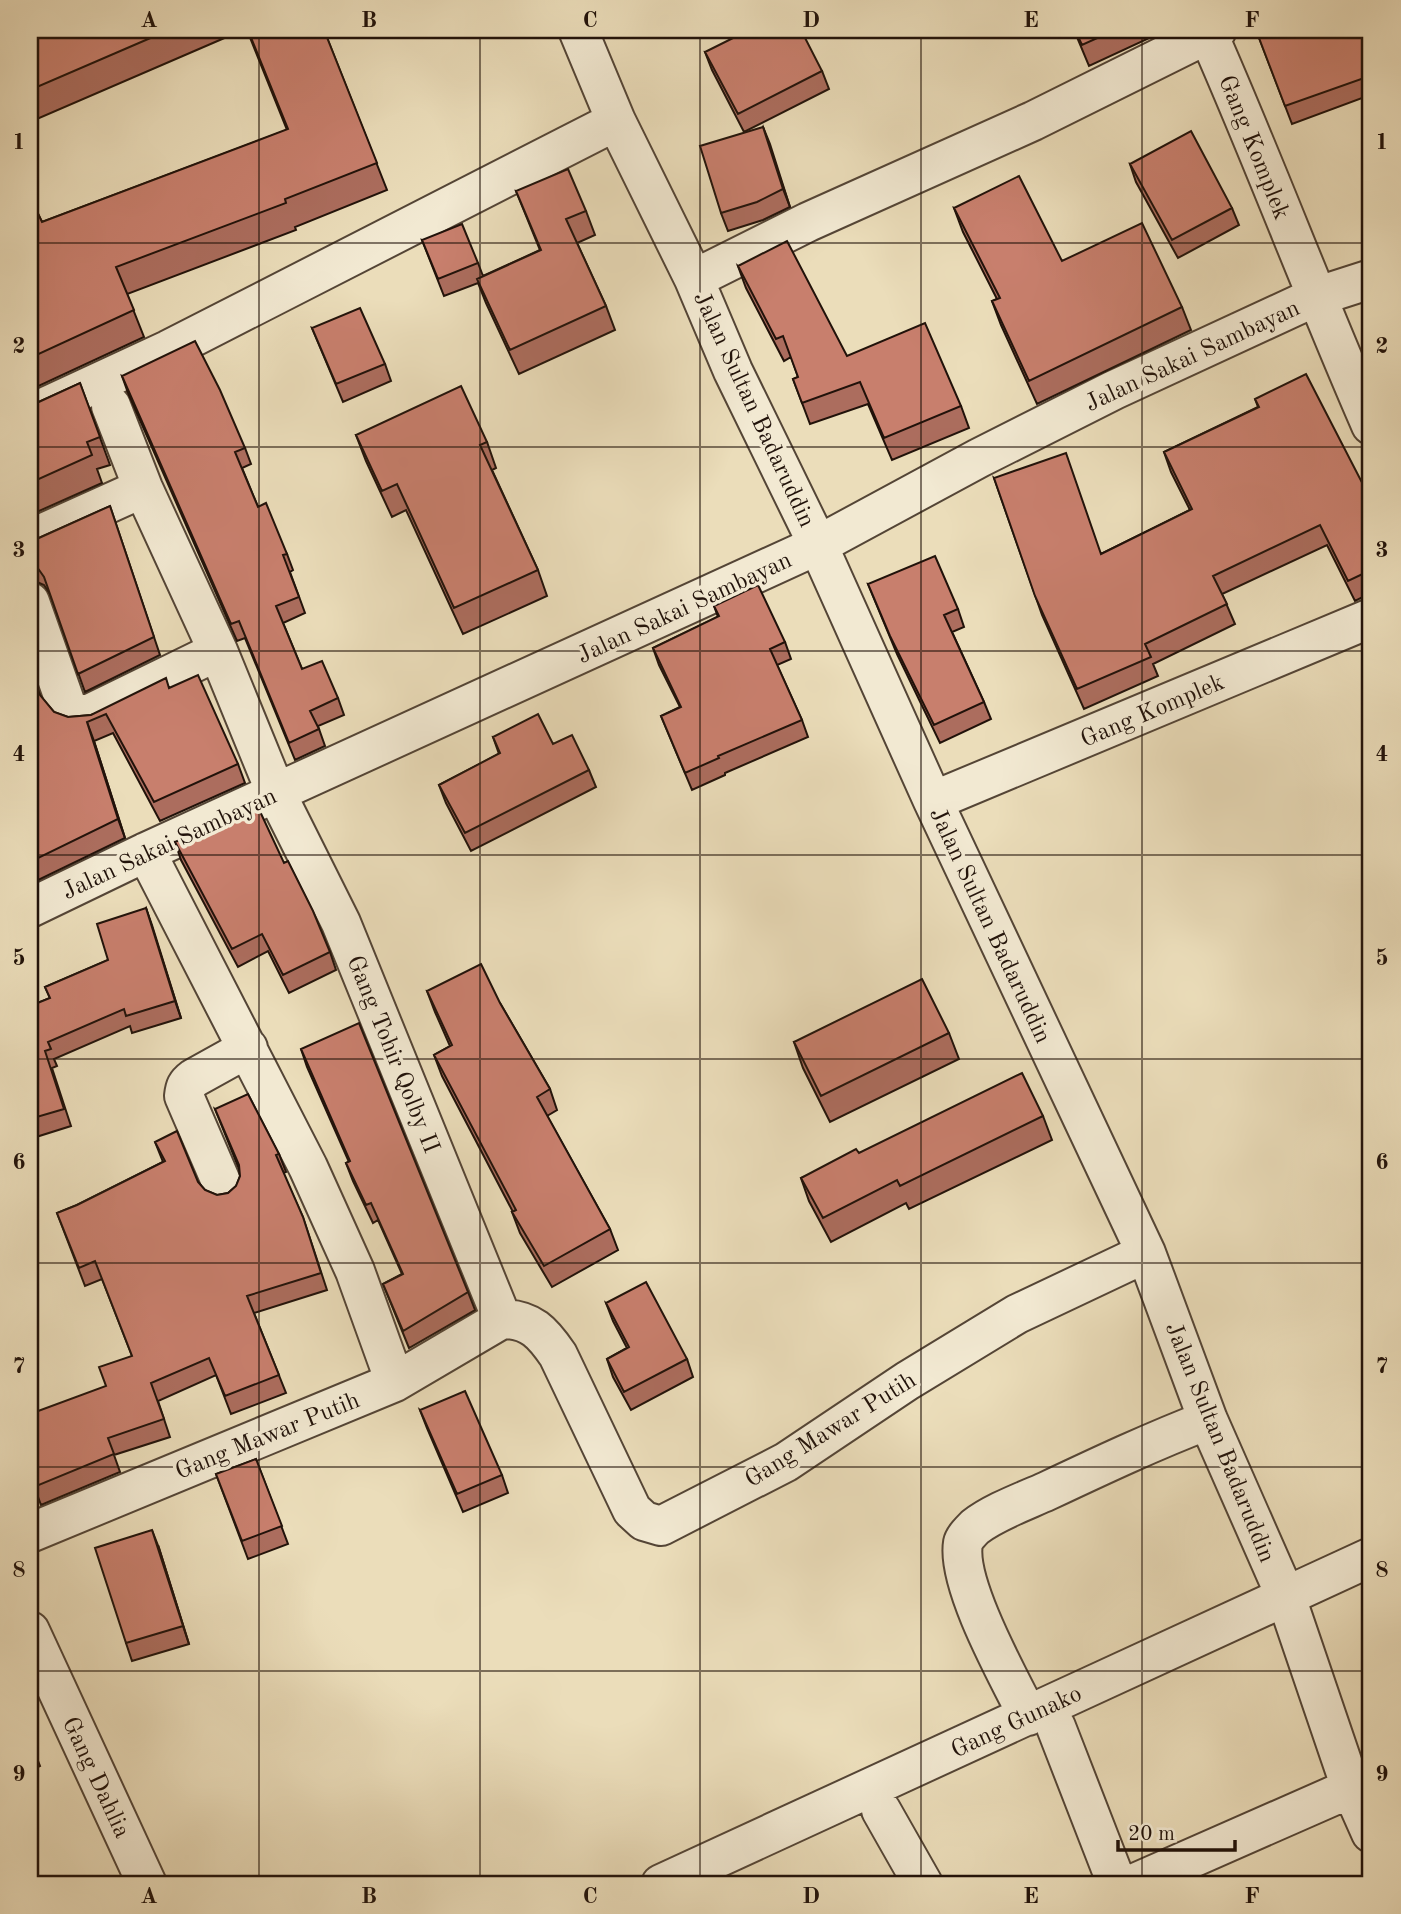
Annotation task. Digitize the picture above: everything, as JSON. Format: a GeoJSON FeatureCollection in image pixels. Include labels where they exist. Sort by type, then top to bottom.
{"type":"FeatureCollection","features":[{"type":"Feature","properties":{"kind":"street","name":"Jalan Sultan Badaruddin"},"geometry":{"type":"LineString","coordinates":[[578,30],[616,121],[694,279],[733,371],[818,545],[933,801],[1146,1253],[1208,1420],[1286,1597],[1351,1788],[1371,1833]]}},
{"type":"Feature","properties":{"kind":"street"},"geometry":{"type":"LineString","coordinates":[[694,279],[808,222],[1033,121],[1210,31]]}},
{"type":"Feature","properties":{"kind":"street","name":"Gang Komplek"},"geometry":{"type":"LineString","coordinates":[[1210,31],[1315,297],[1371,425]]}},
{"type":"Feature","properties":{"kind":"street"},"geometry":{"type":"LineString","coordinates":[[30,414],[168,350],[616,121]]}},
{"type":"Feature","properties":{"kind":"street","name":"Jalan Sakai Sambayan"},"geometry":{"type":"LineString","coordinates":[[30,908],[146,852],[818,545],[979,458],[1114,390],[1315,297],[1371,279]]}},
{"type":"Feature","properties":{"kind":"street","name":"Gang Tohir Qolby II"},"geometry":{"type":"LineString","coordinates":[[111,406],[143,488],[218,651],[276,793],[341,923],[502,1319]]}},
{"type":"Feature","properties":{"kind":"street"},"geometry":{"type":"LineString","coordinates":[[30,539],[143,488]]}},
{"type":"Feature","properties":{"kind":"street"},"geometry":{"type":"LineString","coordinates":[[30,602],[66,707],[75,714],[89,714],[218,651]]}},
{"type":"Feature","properties":{"kind":"street","name":"Gang Komplek"},"geometry":{"type":"LineString","coordinates":[[933,801],[1371,618]]}},
{"type":"Feature","properties":{"kind":"street"},"geometry":{"type":"LineString","coordinates":[[146,852],[308,1167],[355,1271],[395,1382]]}},
{"type":"Feature","properties":{"kind":"street"},"geometry":{"type":"LineString","coordinates":[[225,1191],[184,1096],[184,1090],[186,1084],[194,1078],[248,1048]]}},
{"type":"Feature","properties":{"kind":"street","name":"Gang Mawar Putih"},"geometry":{"type":"LineString","coordinates":[[30,1533],[395,1382],[502,1319],[517,1319],[542,1333],[558,1355],[632,1510],[644,1521],[661,1526],[786,1462],[907,1381],[1017,1314],[1146,1253]]}},
{"type":"Feature","properties":{"kind":"street"},"geometry":{"type":"LineString","coordinates":[[1117,1884],[1042,1721],[972,1598],[962,1566],[963,1540],[976,1526],[1009,1508],[1164,1437],[1208,1420]]}},
{"type":"Feature","properties":{"kind":"street","name":"Gang Gunako"},"geometry":{"type":"LineString","coordinates":[[661,1884],[1042,1721],[1286,1597],[1371,1557]]}},
{"type":"Feature","properties":{"kind":"street","name":"Gang Dahlia"},"geometry":{"type":"LineString","coordinates":[[30,1631],[146,1884]]}},
{"type":"Feature","properties":{"kind":"street"},"geometry":{"type":"LineString","coordinates":[[1133,1884],[1351,1788]]}},
{"type":"Feature","properties":{"kind":"street"},"geometry":{"type":"LineString","coordinates":[[881,1810],[923,1884]]}},
{"type":"Feature","properties":{"kind":"building"},"geometry":{"type":"Polygon","coordinates":[[[45,30],[169,30],[30,90],[30,36],[45,30]]]}},
{"type":"Feature","properties":{"kind":"building"},"geometry":{"type":"Polygon","coordinates":[[[248,30],[324,30],[377,163],[285,199],[286,203],[116,267],[134,310],[30,358],[30,197],[42,222],[288,129],[248,30]]]}},
{"type":"Feature","properties":{"kind":"building"},"geometry":{"type":"Polygon","coordinates":[[[749,30],[801,30],[822,71],[738,114],[705,52],[749,30]]]}},
{"type":"Feature","properties":{"kind":"building"},"geometry":{"type":"Polygon","coordinates":[[[1075,30],[1115,30],[1082,45],[1075,30]]]}},
{"type":"Feature","properties":{"kind":"building"},"geometry":{"type":"Polygon","coordinates":[[[1256,30],[1371,30],[1371,96],[1364,78],[1285,106],[1256,30]]]}},
{"type":"Feature","properties":{"kind":"building"},"geometry":{"type":"Polygon","coordinates":[[[763,127],[783,189],[757,202],[721,213],[700,146],[763,127]]]}},
{"type":"Feature","properties":{"kind":"building"},"geometry":{"type":"Polygon","coordinates":[[[1191,131],[1232,208],[1172,240],[1130,164],[1191,131]]]}},
{"type":"Feature","properties":{"kind":"building"},"geometry":{"type":"Polygon","coordinates":[[[568,169],[586,211],[566,219],[606,306],[510,350],[477,279],[541,250],[516,191],[568,169]]]}},
{"type":"Feature","properties":{"kind":"building"},"geometry":{"type":"Polygon","coordinates":[[[1019,176],[1062,261],[1142,223],[1182,307],[1029,381],[992,301],[1000,298],[954,208],[1019,176]]]}},
{"type":"Feature","properties":{"kind":"building"},"geometry":{"type":"Polygon","coordinates":[[[1371,183],[1371,205],[1366,184],[1371,183]]]}},
{"type":"Feature","properties":{"kind":"building"},"geometry":{"type":"Polygon","coordinates":[[[462,224],[478,263],[438,279],[422,240],[462,224]]]}},
{"type":"Feature","properties":{"kind":"building"},"geometry":{"type":"Polygon","coordinates":[[[787,241],[847,356],[925,323],[961,406],[884,438],[860,382],[802,403],[793,379],[798,377],[783,336],[776,339],[738,266],[787,241]]]}},
{"type":"Feature","properties":{"kind":"building"},"geometry":{"type":"Polygon","coordinates":[[[360,308],[385,364],[336,384],[312,328],[360,308]]]}},
{"type":"Feature","properties":{"kind":"building"},"geometry":{"type":"Polygon","coordinates":[[[195,341],[245,448],[235,452],[258,507],[266,503],[287,554],[283,555],[299,597],[276,606],[302,669],[322,661],[338,698],[310,711],[319,729],[289,743],[239,621],[231,624],[122,376],[195,341]]]}},
{"type":"Feature","properties":{"kind":"building"},"geometry":{"type":"Polygon","coordinates":[[[1306,374],[1371,500],[1371,570],[1348,581],[1320,525],[1213,576],[1227,604],[1145,644],[1151,657],[1077,689],[1035,596],[994,478],[1066,453],[1101,554],[1192,509],[1164,452],[1259,407],[1255,399],[1306,374]]]}},
{"type":"Feature","properties":{"kind":"building"},"geometry":{"type":"Polygon","coordinates":[[[80,383],[100,437],[87,442],[92,455],[30,483],[30,406],[80,383]]]}},
{"type":"Feature","properties":{"kind":"building"},"geometry":{"type":"Polygon","coordinates":[[[461,386],[487,442],[480,445],[538,570],[454,608],[397,484],[382,491],[356,435],[461,386]]]}},
{"type":"Feature","properties":{"kind":"building"},"geometry":{"type":"Polygon","coordinates":[[[110,506],[154,637],[78,674],[44,577],[37,567],[30,564],[30,542],[110,506]]]}},
{"type":"Feature","properties":{"kind":"building"},"geometry":{"type":"Polygon","coordinates":[[[935,556],[958,609],[944,615],[984,702],[934,725],[890,636],[868,584],[935,556]]]}},
{"type":"Feature","properties":{"kind":"building"},"geometry":{"type":"Polygon","coordinates":[[[758,585],[785,642],[770,649],[802,720],[685,773],[661,716],[681,707],[653,648],[719,616],[714,606],[758,585]]]}},
{"type":"Feature","properties":{"kind":"building"},"geometry":{"type":"Polygon","coordinates":[[[30,668],[40,695],[54,712],[68,717],[91,715],[166,678],[169,688],[198,675],[238,764],[154,802],[106,714],[87,722],[118,819],[30,862],[30,668]]]}},
{"type":"Feature","properties":{"kind":"building"},"geometry":{"type":"Polygon","coordinates":[[[538,714],[553,744],[572,735],[589,770],[465,833],[439,785],[500,753],[493,737],[538,714]]]}},
{"type":"Feature","properties":{"kind":"building"},"geometry":{"type":"Polygon","coordinates":[[[257,805],[284,863],[288,861],[313,911],[330,952],[283,975],[262,934],[232,949],[175,842],[257,805]]]}},
{"type":"Feature","properties":{"kind":"building"},"geometry":{"type":"Polygon","coordinates":[[[146,908],[175,1001],[126,1016],[124,1009],[48,1042],[51,1049],[45,1051],[64,1109],[30,1119],[30,1006],[50,998],[45,987],[108,960],[97,924],[146,908]]]}},
{"type":"Feature","properties":{"kind":"building"},"geometry":{"type":"Polygon","coordinates":[[[481,964],[500,1003],[550,1089],[537,1097],[610,1229],[544,1266],[512,1212],[516,1210],[434,1055],[452,1045],[427,991],[481,964]]]}},
{"type":"Feature","properties":{"kind":"building"},"geometry":{"type":"Polygon","coordinates":[[[922,979],[949,1033],[821,1096],[794,1042],[922,979]]]}},
{"type":"Feature","properties":{"kind":"building"},"geometry":{"type":"Polygon","coordinates":[[[359,1023],[468,1292],[403,1331],[383,1284],[403,1274],[371,1203],[366,1205],[346,1163],[350,1161],[301,1049],[359,1023]]]}},
{"type":"Feature","properties":{"kind":"building"},"geometry":{"type":"Polygon","coordinates":[[[1022,1073],[1043,1116],[900,1186],[897,1180],[823,1218],[801,1178],[856,1149],[859,1153],[1022,1073]]]}},
{"type":"Feature","properties":{"kind":"building"},"geometry":{"type":"Polygon","coordinates":[[[248,1094],[279,1154],[276,1155],[303,1217],[321,1273],[247,1296],[279,1375],[225,1396],[209,1358],[151,1383],[164,1419],[108,1438],[114,1454],[34,1487],[30,1474],[30,1414],[106,1386],[99,1367],[132,1356],[95,1261],[79,1268],[57,1213],[165,1161],[155,1142],[177,1131],[198,1182],[205,1190],[217,1195],[228,1193],[236,1186],[240,1176],[239,1165],[215,1109],[248,1094]]]}},
{"type":"Feature","properties":{"kind":"building"},"geometry":{"type":"Polygon","coordinates":[[[646,1282],[687,1359],[624,1392],[607,1359],[629,1347],[606,1303],[646,1282]]]}},
{"type":"Feature","properties":{"kind":"building"},"geometry":{"type":"Polygon","coordinates":[[[465,1391],[502,1475],[457,1494],[420,1410],[465,1391]]]}},
{"type":"Feature","properties":{"kind":"building"},"geometry":{"type":"Polygon","coordinates":[[[256,1459],[282,1526],[242,1541],[216,1474],[256,1459]]]}},
{"type":"Feature","properties":{"kind":"building"},"geometry":{"type":"Polygon","coordinates":[[[152,1530],[183,1626],[126,1643],[95,1548],[152,1530]]]}}]}
